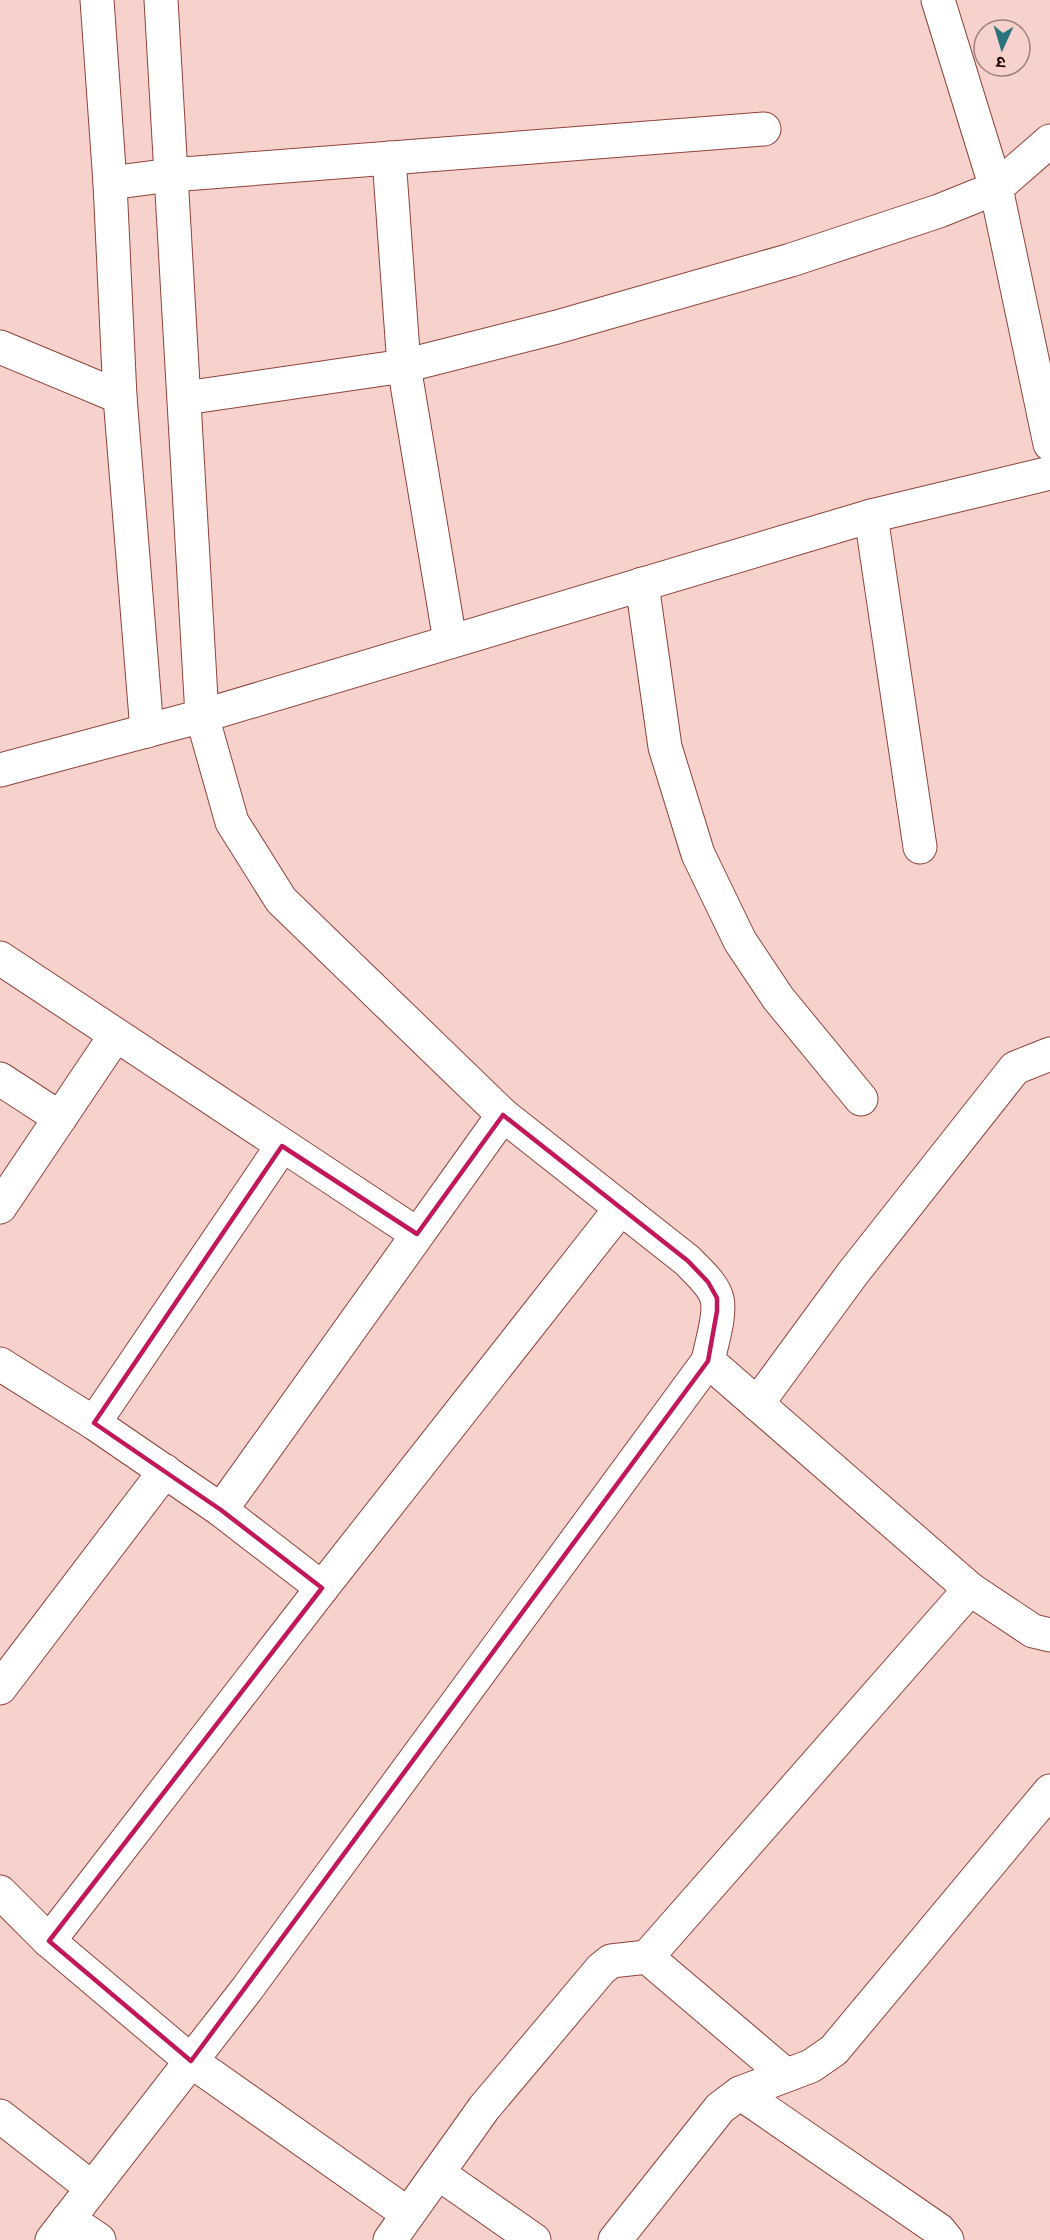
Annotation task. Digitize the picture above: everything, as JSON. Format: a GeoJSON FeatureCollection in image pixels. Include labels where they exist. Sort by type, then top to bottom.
{"type":"FeatureCollection","features":[{"type":"Feature","properties":{"kind":"street"},"geometry":{"type":"LineString","coordinates":[[97,0],[110,183],[120,397],[147,731]]}},
{"type":"Feature","properties":{"kind":"street"},"geometry":{"type":"LineString","coordinates":[[99,2240],[60,2230],[247,1989],[708,1361],[717,1311],[717,1298],[708,1282],[688,1261],[503,1115],[281,900],[232,822],[202,716],[161,0]]}},
{"type":"Feature","properties":{"kind":"street"},"geometry":{"type":"LineString","coordinates":[[938,0],[996,188],[1050,444]]}},
{"type":"Feature","properties":{"kind":"street"},"geometry":{"type":"LineString","coordinates":[[110,183],[171,175],[764,129]]}},
{"type":"Feature","properties":{"kind":"street"},"geometry":{"type":"LineString","coordinates":[[185,398],[404,366],[557,327],[791,260],[939,211],[996,188],[1050,141]]}},
{"type":"Feature","properties":{"kind":"street"},"geometry":{"type":"LineString","coordinates":[[389,158],[404,366],[450,641]]}},
{"type":"Feature","properties":{"kind":"street"},"geometry":{"type":"LineString","coordinates":[[0,347],[120,397]]}},
{"type":"Feature","properties":{"kind":"street"},"geometry":{"type":"LineString","coordinates":[[0,770],[202,716],[871,516],[1050,472]]}},
{"type":"Feature","properties":{"kind":"street"},"geometry":{"type":"LineString","coordinates":[[871,516],[920,847]]}},
{"type":"Feature","properties":{"kind":"street"},"geometry":{"type":"LineString","coordinates":[[642,584],[665,747],[698,854],[740,941],[778,998],[861,1099]]}},
{"type":"Feature","properties":{"kind":"street"},"geometry":{"type":"LineString","coordinates":[[0,958],[417,1234]]}},
{"type":"Feature","properties":{"kind":"street"},"geometry":{"type":"LineString","coordinates":[[0,1206],[115,1036]]}},
{"type":"Feature","properties":{"kind":"street"},"geometry":{"type":"LineString","coordinates":[[756,1404],[853,1273],[1015,1068],[1050,1054]]}},
{"type":"Feature","properties":{"kind":"street"},"geometry":{"type":"LineString","coordinates":[[0,1078],[60,1118]]}},
{"type":"Feature","properties":{"kind":"street"},"geometry":{"type":"LineString","coordinates":[[221,1510],[503,1115]]}},
{"type":"Feature","properties":{"kind":"street"},"geometry":{"type":"LineString","coordinates":[[94,1423],[282,1146]]}},
{"type":"Feature","properties":{"kind":"street"},"geometry":{"type":"LineString","coordinates":[[49,1941],[322,1588],[621,1208]]}},
{"type":"Feature","properties":{"kind":"street"},"geometry":{"type":"LineString","coordinates":[[708,1361],[970,1589],[1033,1631],[1050,1635]]}},
{"type":"Feature","properties":{"kind":"street"},"geometry":{"type":"LineString","coordinates":[[0,1364],[165,1471],[221,1510],[322,1588]]}},
{"type":"Feature","properties":{"kind":"street"},"geometry":{"type":"LineString","coordinates":[[0,1688],[165,1471]]}},
{"type":"Feature","properties":{"kind":"street"},"geometry":{"type":"LineString","coordinates":[[0,1892],[49,1941],[191,2061],[399,2227],[484,2108],[601,1969],[611,1961],[647,1957],[970,1589]]}},
{"type":"Feature","properties":{"kind":"street"},"geometry":{"type":"LineString","coordinates":[[615,2240],[720,2108],[740,2093],[811,2066],[834,2050],[1050,1791]]}},
{"type":"Feature","properties":{"kind":"street"},"geometry":{"type":"LineString","coordinates":[[647,1957],[786,2075]]}},
{"type":"Feature","properties":{"kind":"street"},"geometry":{"type":"LineString","coordinates":[[740,2093],[939,2230],[947,2240]]}},
{"type":"Feature","properties":{"kind":"street"},"geometry":{"type":"LineString","coordinates":[[0,2116],[92,2188]]}},
{"type":"Feature","properties":{"kind":"street"},"geometry":{"type":"LineString","coordinates":[[438,2173],[534,2240]]}},
{"type":"Feature","properties":{"kind":"highlighted area"},"geometry":{"type":"Polygon","coordinates":[[[503,1115],[688,1261],[708,1282],[717,1298],[717,1311],[708,1361],[191,2061],[49,1941],[322,1588],[221,1510],[94,1423],[282,1146],[417,1234],[503,1115]]]}}]}
